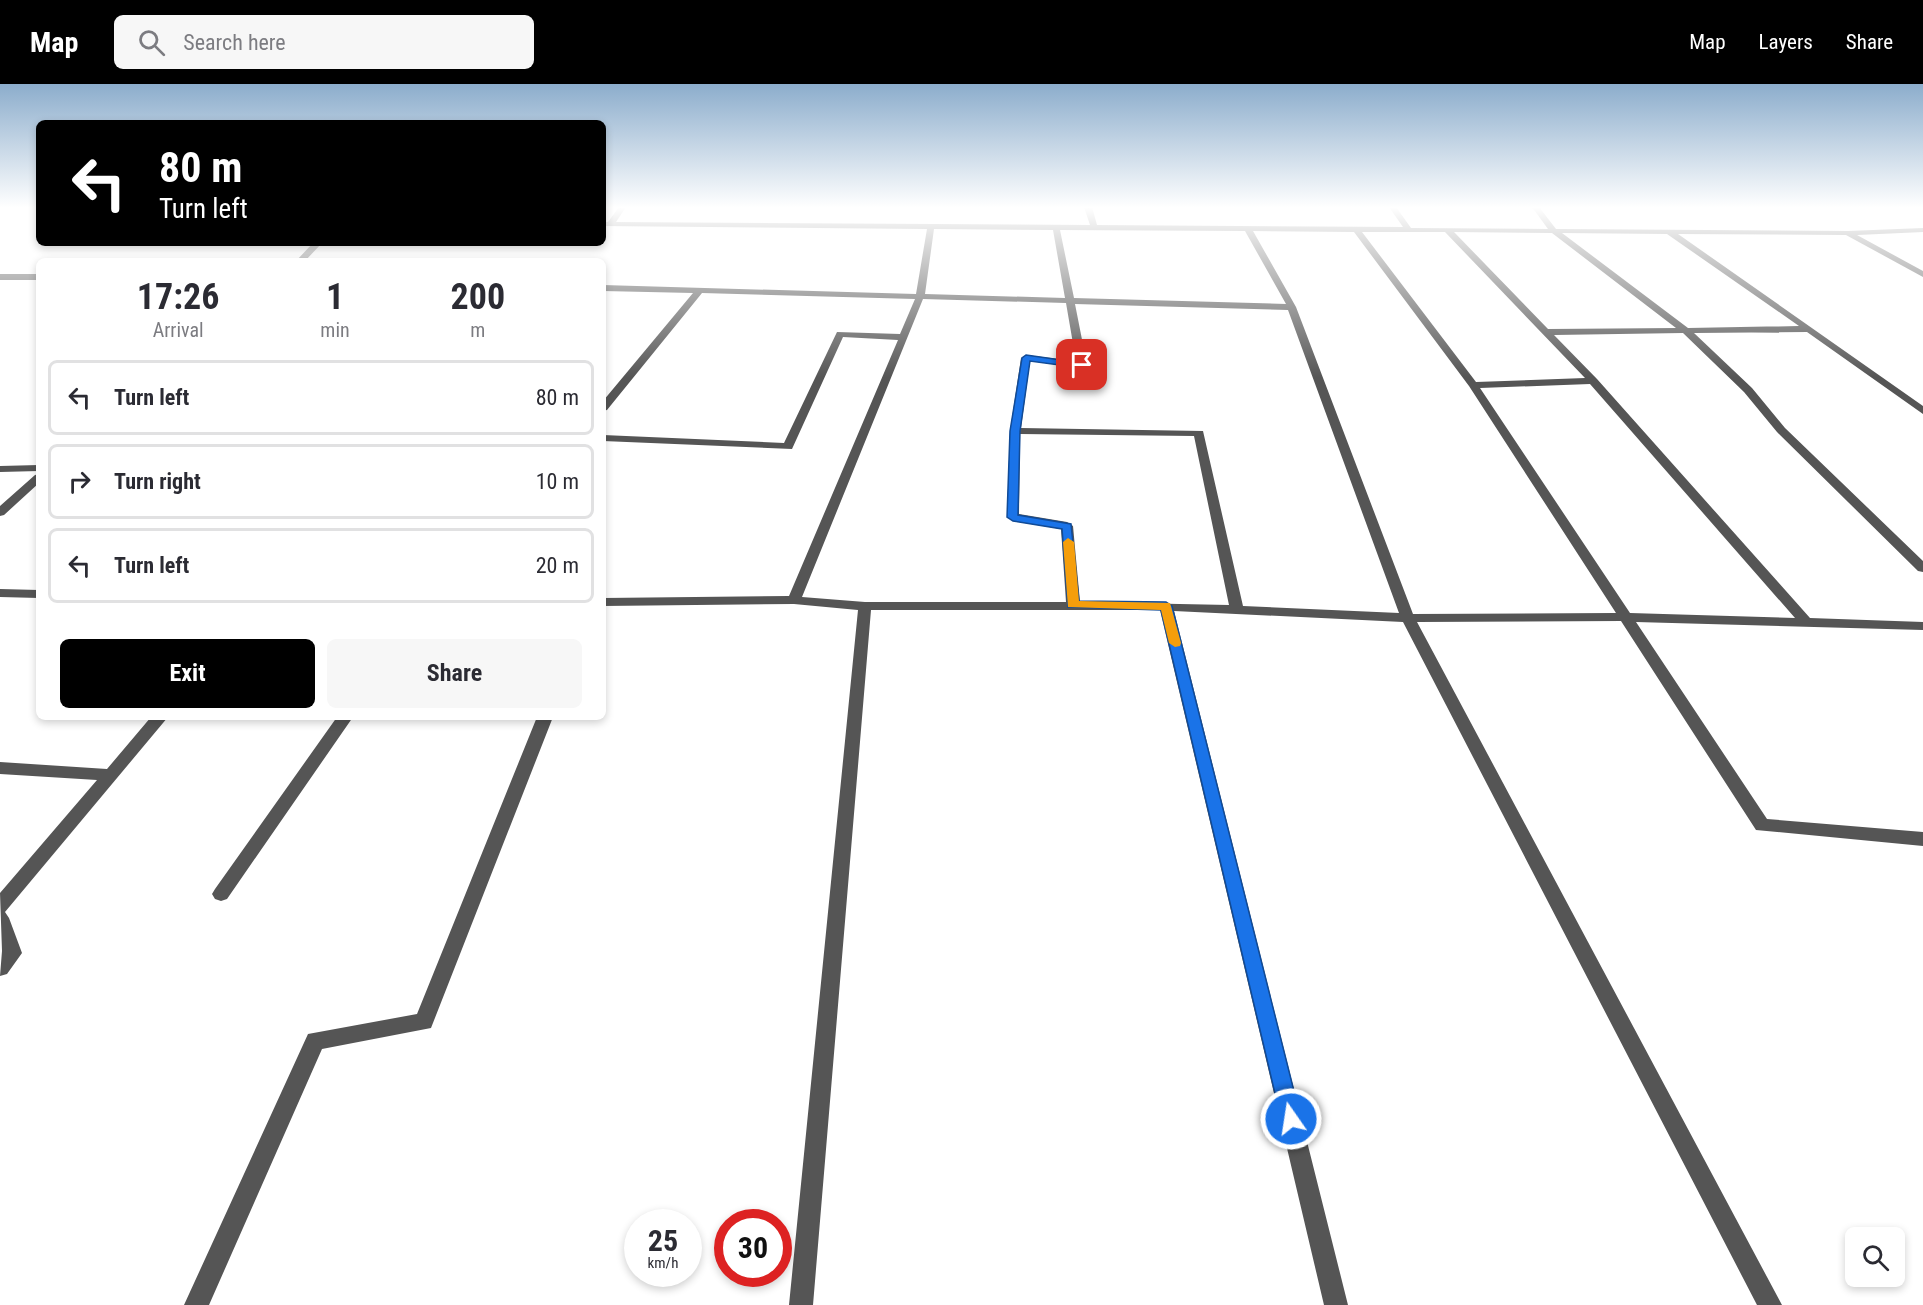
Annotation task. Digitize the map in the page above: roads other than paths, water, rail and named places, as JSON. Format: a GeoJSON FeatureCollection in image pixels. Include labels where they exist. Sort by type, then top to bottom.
{"type":"FeatureCollection","features":[{"type":"Feature","properties":{"kind":"street"},"geometry":{"type":"LineString","coordinates":[[794,600],[920,297],[925,264]]}},
{"type":"Feature","properties":{"kind":"street"},"geometry":{"type":"LineString","coordinates":[[1063,264],[1082,365],[1026,358],[1015,431],[1013,517],[1067,526],[1073,605]]}},
{"type":"Feature","properties":{"kind":"street"},"geometry":{"type":"LineString","coordinates":[[1268,264],[1292,307],[1408,618],[1770,1305]]}},
{"type":"Feature","properties":{"kind":"street"},"geometry":{"type":"LineString","coordinates":[[1382,264],[1473,385],[1762,825],[1923,839]]}},
{"type":"Feature","properties":{"kind":"street"},"geometry":{"type":"LineString","coordinates":[[1480,264],[1593,381],[1806,622]]}},
{"type":"Feature","properties":{"kind":"street"},"geometry":{"type":"LineString","coordinates":[[1598,264],[1684,329],[1748,390],[1781,430],[1923,568]]}},
{"type":"Feature","properties":{"kind":"street"},"geometry":{"type":"LineString","coordinates":[[1715,264],[1923,411]]}},
{"type":"Feature","properties":{"kind":"street"},"geometry":{"type":"LineString","coordinates":[[1906,264],[1923,273]]}},
{"type":"Feature","properties":{"kind":"street"},"geometry":{"type":"LineString","coordinates":[[0,277],[36,277]]}},
{"type":"Feature","properties":{"kind":"street"},"geometry":{"type":"LineString","coordinates":[[606,288],[1292,307]]}},
{"type":"Feature","properties":{"kind":"street"},"geometry":{"type":"LineString","coordinates":[[606,404],[699,291]]}},
{"type":"Feature","properties":{"kind":"street"},"geometry":{"type":"LineString","coordinates":[[1547,332],[1809,329]]}},
{"type":"Feature","properties":{"kind":"street"},"geometry":{"type":"LineString","coordinates":[[606,438],[788,447],[840,334],[903,337]]}},
{"type":"Feature","properties":{"kind":"street"},"geometry":{"type":"LineString","coordinates":[[1473,385],[1593,381]]}},
{"type":"Feature","properties":{"kind":"street"},"geometry":{"type":"LineString","coordinates":[[1015,431],[1199,433],[1237,609]]}},
{"type":"Feature","properties":{"kind":"street"},"geometry":{"type":"LineString","coordinates":[[0,469],[36,468]]}},
{"type":"Feature","properties":{"kind":"street"},"geometry":{"type":"LineString","coordinates":[[0,512],[36,480]]}},
{"type":"Feature","properties":{"kind":"street"},"geometry":{"type":"LineString","coordinates":[[0,594],[36,594]]}},
{"type":"Feature","properties":{"kind":"street"},"geometry":{"type":"LineString","coordinates":[[606,602],[794,600],[865,606],[1166,606],[1408,618],[1625,617],[1923,626]]}},
{"type":"Feature","properties":{"kind":"street"},"geometry":{"type":"LineString","coordinates":[[801,1305],[865,606]]}},
{"type":"Feature","properties":{"kind":"street"},"geometry":{"type":"LineString","coordinates":[[1166,606],[1336,1305]]}},
{"type":"Feature","properties":{"kind":"street"},"geometry":{"type":"LineString","coordinates":[[0,906],[157,720]]}},
{"type":"Feature","properties":{"kind":"street"},"geometry":{"type":"LineString","coordinates":[[221,894],[343,720]]}},
{"type":"Feature","properties":{"kind":"street"},"geometry":{"type":"LineString","coordinates":[[196,1305],[315,1041],[424,1022],[544,720]]}},
{"type":"Feature","properties":{"kind":"street"},"geometry":{"type":"LineString","coordinates":[[0,768],[111,775]]}},
{"type":"Feature","properties":{"kind":"street"},"geometry":{"type":"LineString","coordinates":[[0,918],[12,953],[0,968]]}}]}
